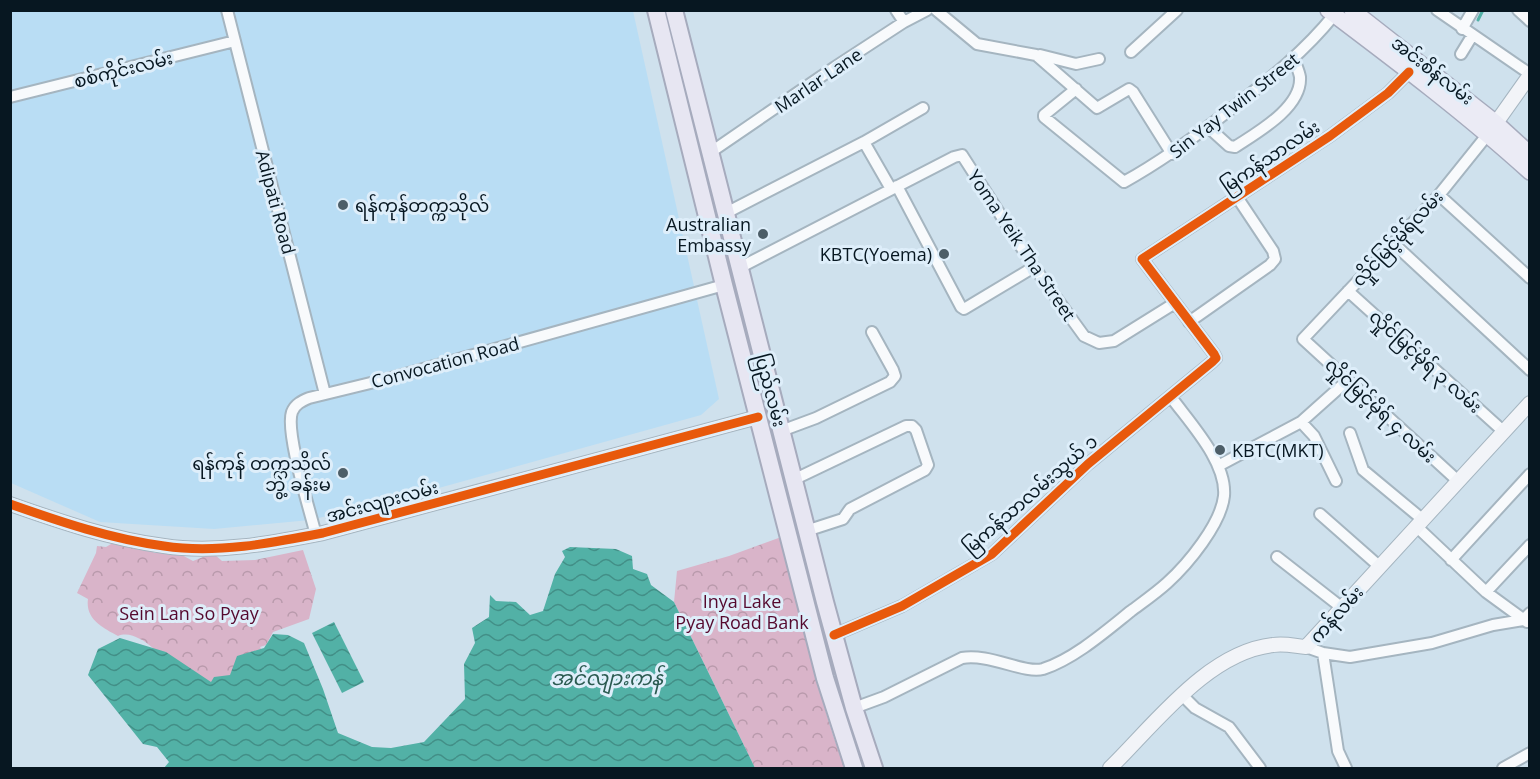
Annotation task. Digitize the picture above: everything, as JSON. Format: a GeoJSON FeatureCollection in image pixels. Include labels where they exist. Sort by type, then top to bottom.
{"type":"FeatureCollection","features":[{"type":"Feature","properties":{"kind":"highway","name":"ပြည်လမ်း"},"geometry":{"type":"LineString","coordinates":[[656,10],[825,678],[854,768]]}},
{"type":"Feature","properties":{"kind":"highway","name":"ပြည်လမ်း"},"geometry":{"type":"LineString","coordinates":[[674,10],[806,531],[854,708],[874,768]]}},
{"type":"Feature","properties":{"kind":"highway"},"geometry":{"type":"LineString","coordinates":[[807,607],[825,602]]}},
{"type":"Feature","properties":{"kind":"main road","name":"အင်းစိန်လမ်း"},"geometry":{"type":"LineString","coordinates":[[1355,11],[1492,128],[1530,172]]}},
{"type":"Feature","properties":{"kind":"main road","name":"အင်းစိန်လမ်း"},"geometry":{"type":"LineString","coordinates":[[1331,13],[1410,72],[1530,154]]}},
{"type":"Feature","properties":{"kind":"main road"},"geometry":{"type":"LineString","coordinates":[[1492,128],[1530,75]]}},
{"type":"Feature","properties":{"kind":"main road"},"geometry":{"type":"LineString","coordinates":[[770,390],[758,417],[782,431]]}},
{"type":"Feature","properties":{"kind":"main road","name":"ကန်လမ်း"},"geometry":{"type":"LineString","coordinates":[[1110,768],[1193,683],[1223,663],[1257,647],[1276,644],[1306,648],[1341,607],[1530,403]]}},
{"type":"Feature","properties":{"kind":"main road","name":"အင်းလျားလမ်း"},"geometry":{"type":"LineString","coordinates":[[10,504],[86,531],[166,547],[231,547],[262,544],[316,535],[758,417]]}},
{"type":"Feature","properties":{"kind":"street","name":"Adipati Road"},"geometry":{"type":"LineString","coordinates":[[227,10],[325,394]]}},
{"type":"Feature","properties":{"kind":"street"},"geometry":{"type":"LineString","coordinates":[[896,10],[904,22]]}},
{"type":"Feature","properties":{"kind":"street","name":"Marlar Lane"},"geometry":{"type":"LineString","coordinates":[[711,152],[904,22],[927,10]]}},
{"type":"Feature","properties":{"kind":"street"},"geometry":{"type":"LineString","coordinates":[[936,10],[977,44],[1076,64],[1099,59]]}},
{"type":"Feature","properties":{"kind":"street"},"geometry":{"type":"LineString","coordinates":[[1131,52],[1177,10]]}},
{"type":"Feature","properties":{"kind":"street"},"geometry":{"type":"LineString","coordinates":[[1437,10],[1530,75]]}},
{"type":"Feature","properties":{"kind":"street"},"geometry":{"type":"LineString","coordinates":[[1462,29],[1473,10]]}},
{"type":"Feature","properties":{"kind":"street"},"geometry":{"type":"LineString","coordinates":[[1518,10],[1530,21]]}},
{"type":"Feature","properties":{"kind":"street","name":"Sin Yay Twin Street"},"geometry":{"type":"LineString","coordinates":[[1076,89],[1044,117],[1124,183],[1172,154],[1294,59],[1317,36],[1331,13]]}},
{"type":"Feature","properties":{"kind":"street"},"geometry":{"type":"LineString","coordinates":[[1461,54],[1472,36]]}},
{"type":"Feature","properties":{"kind":"street","name":"စစ်ကိုင်းလမ်း"},"geometry":{"type":"LineString","coordinates":[[10,97],[235,41]]}},
{"type":"Feature","properties":{"kind":"street"},"geometry":{"type":"LineString","coordinates":[[1036,55],[1097,108],[1128,88],[1133,92],[1172,154]]}},
{"type":"Feature","properties":{"kind":"street"},"geometry":{"type":"LineString","coordinates":[[1208,127],[1229,146],[1235,147],[1286,111],[1299,84],[1300,77],[1294,59]]}},
{"type":"Feature","properties":{"kind":"street","name":"မြကန်သာလမ်း"},"geometry":{"type":"LineString","coordinates":[[1175,303],[1142,259],[1330,136],[1388,93],[1410,72]]}},
{"type":"Feature","properties":{"kind":"street"},"geometry":{"type":"LineString","coordinates":[[726,213],[864,142],[923,108]]}},
{"type":"Feature","properties":{"kind":"street","name":"လှိုင်မြင့်မိုရ်လမ်း"},"geometry":{"type":"LineString","coordinates":[[1304,339],[1439,195],[1492,128]]}},
{"type":"Feature","properties":{"kind":"street"},"geometry":{"type":"LineString","coordinates":[[864,142],[894,187],[961,307],[964,309],[1034,267]]}},
{"type":"Feature","properties":{"kind":"street","name":"Yoma Yeik Tha Street"},"geometry":{"type":"LineString","coordinates":[[739,268],[894,187],[962,155],[1034,267],[1084,336],[1099,343],[1114,341],[1175,303]]}},
{"type":"Feature","properties":{"kind":"street"},"geometry":{"type":"LineString","coordinates":[[1439,195],[1530,278]]}},
{"type":"Feature","properties":{"kind":"street"},"geometry":{"type":"LineString","coordinates":[[1175,303],[1189,322],[1270,265],[1275,259],[1273,252],[1237,197]]}},
{"type":"Feature","properties":{"kind":"street"},"geometry":{"type":"LineString","coordinates":[[1393,243],[1530,370]]}},
{"type":"Feature","properties":{"kind":"street","name":"Convocation Road"},"geometry":{"type":"LineString","coordinates":[[316,535],[295,452],[291,424],[292,411],[298,403],[724,285]]}},
{"type":"Feature","properties":{"kind":"street","name":"လှိုင်မြင့်မိုရ် ၃ လမ်း"},"geometry":{"type":"LineString","coordinates":[[1348,291],[1503,431]]}},
{"type":"Feature","properties":{"kind":"street","name":"မြကန်သာလမ်းသွယ် ၁"},"geometry":{"type":"LineString","coordinates":[[834,634],[902,606],[993,554],[1088,464],[1216,358],[1189,322]]}},
{"type":"Feature","properties":{"kind":"street"},"geometry":{"type":"LineString","coordinates":[[782,431],[816,418],[890,382],[895,376],[893,370],[872,332]]}},
{"type":"Feature","properties":{"kind":"street","name":"လှိုင်မြင့်မိုရ် ၄ လမ်း"},"geometry":{"type":"LineString","coordinates":[[1304,339],[1458,481]]}},
{"type":"Feature","properties":{"kind":"street"},"geometry":{"type":"LineString","coordinates":[[1218,466],[1301,422],[1348,380]]}},
{"type":"Feature","properties":{"kind":"street"},"geometry":{"type":"LineString","coordinates":[[854,708],[884,697],[962,658],[973,656],[1042,669],[1061,661],[1099,636],[1167,583],[1188,560],[1220,513],[1224,494],[1218,466],[1171,397]]}},
{"type":"Feature","properties":{"kind":"street"},"geometry":{"type":"LineString","coordinates":[[1301,422],[1314,436],[1336,481]]}},
{"type":"Feature","properties":{"kind":"street"},"geometry":{"type":"LineString","coordinates":[[793,480],[906,426],[912,426],[916,430],[928,465],[925,470],[850,509],[843,519],[806,531]]}},
{"type":"Feature","properties":{"kind":"street"},"geometry":{"type":"LineString","coordinates":[[1350,433],[1363,470],[1419,522],[1451,560],[1486,592],[1527,619]]}},
{"type":"Feature","properties":{"kind":"street"},"geometry":{"type":"LineString","coordinates":[[1451,560],[1530,474]]}},
{"type":"Feature","properties":{"kind":"street"},"geometry":{"type":"LineString","coordinates":[[1320,514],[1379,566]]}},
{"type":"Feature","properties":{"kind":"street"},"geometry":{"type":"LineString","coordinates":[[1486,592],[1530,545]]}},
{"type":"Feature","properties":{"kind":"street"},"geometry":{"type":"LineString","coordinates":[[1277,557],[1341,607]]}},
{"type":"Feature","properties":{"kind":"street"},"geometry":{"type":"LineString","coordinates":[[1306,648],[1350,657],[1462,636],[1493,625],[1527,619]]}},
{"type":"Feature","properties":{"kind":"street"},"geometry":{"type":"LineString","coordinates":[[1323,653],[1338,751],[1346,768]]}},
{"type":"Feature","properties":{"kind":"street"},"geometry":{"type":"LineString","coordinates":[[1182,695],[1196,708],[1229,727],[1260,768]]}},
{"type":"Feature","properties":{"kind":"street"},"geometry":{"type":"LineString","coordinates":[[1508,767],[1530,753]]}},
{"type":"Feature","properties":{"kind":"shaded area","name":"ရန်ကုန်တက္ကသိုလ်"},"geometry":{"type":"Polygon","coordinates":[[[11,11],[633,11],[719,399],[701,415],[399,499],[310,520],[214,529],[100,522],[11,483],[11,11]]]}},
{"type":"Feature","properties":{"kind":"green space","name":"Inya Lake Pyay Road Bank"},"geometry":{"type":"Polygon","coordinates":[[[784,536],[818,683],[845,768],[755,768],[674,602],[677,571],[729,556],[784,536]]]}},
{"type":"Feature","properties":{"kind":"green space","name":"Sein Lan So Pyay"},"geometry":{"type":"Polygon","coordinates":[[[121,538],[155,553],[169,548],[193,561],[213,553],[222,561],[255,560],[303,550],[316,589],[309,619],[273,632],[266,645],[260,647],[264,654],[223,736],[160,655],[137,638],[126,635],[118,636],[101,626],[89,612],[88,599],[77,593],[96,553],[97,546],[106,547],[121,538]]]}},
{"type":"Feature","properties":{"kind":"water","name":"အင်လျားကန်"},"geometry":{"type":"Polygon","coordinates":[[[570,547],[616,549],[632,556],[633,569],[647,574],[651,585],[674,602],[755,768],[164,768],[169,762],[157,747],[143,744],[88,675],[98,649],[120,638],[166,652],[211,682],[214,677],[230,675],[237,656],[264,648],[273,634],[288,635],[304,643],[338,733],[372,747],[391,748],[424,742],[465,699],[464,664],[475,643],[472,628],[489,617],[490,595],[496,601],[516,602],[530,615],[543,611],[555,574],[565,557],[562,551],[570,547]]]}},
{"type":"Feature","properties":{"kind":"water"},"geometry":{"type":"Polygon","coordinates":[[[334,622],[364,682],[342,693],[312,633],[334,622]]]}},
{"type":"Feature","properties":{"kind":"waterway"},"geometry":{"type":"LineString","coordinates":[[1478,20],[1483,10]]}},
{"type":"Feature","properties":{"kind":"cycle path"},"geometry":{"type":"LineString","coordinates":[[834,635],[902,606],[992,554],[1088,464],[1212,362],[1216,358],[1214,354],[1142,259],[1330,136],[1388,93],[1409,72]]}},
{"type":"Feature","properties":{"kind":"cycle path"},"geometry":{"type":"LineString","coordinates":[[10,504],[86,529],[144,543],[204,549],[244,546],[323,533],[758,417]]}},
{"type":"Feature","properties":{"kind":"place","name":"ရန်ကုန်တက္ကသိုလ်"},"geometry":{"type":"Point","coordinates":[343,205]}},
{"type":"Feature","properties":{"kind":"place","name":"Australian Embassy"},"geometry":{"type":"Point","coordinates":[763,234]}},
{"type":"Feature","properties":{"kind":"place","name":"KBTC(Yoema)"},"geometry":{"type":"Point","coordinates":[944,254]}},
{"type":"Feature","properties":{"kind":"place","name":"KBTC(MKT)"},"geometry":{"type":"Point","coordinates":[1220,450]}},
{"type":"Feature","properties":{"kind":"place","name":"ရန်ကုန် တက္ကသိုလ် ဘွဲ့ ခန်းမ"},"geometry":{"type":"Point","coordinates":[343,473]}}]}
